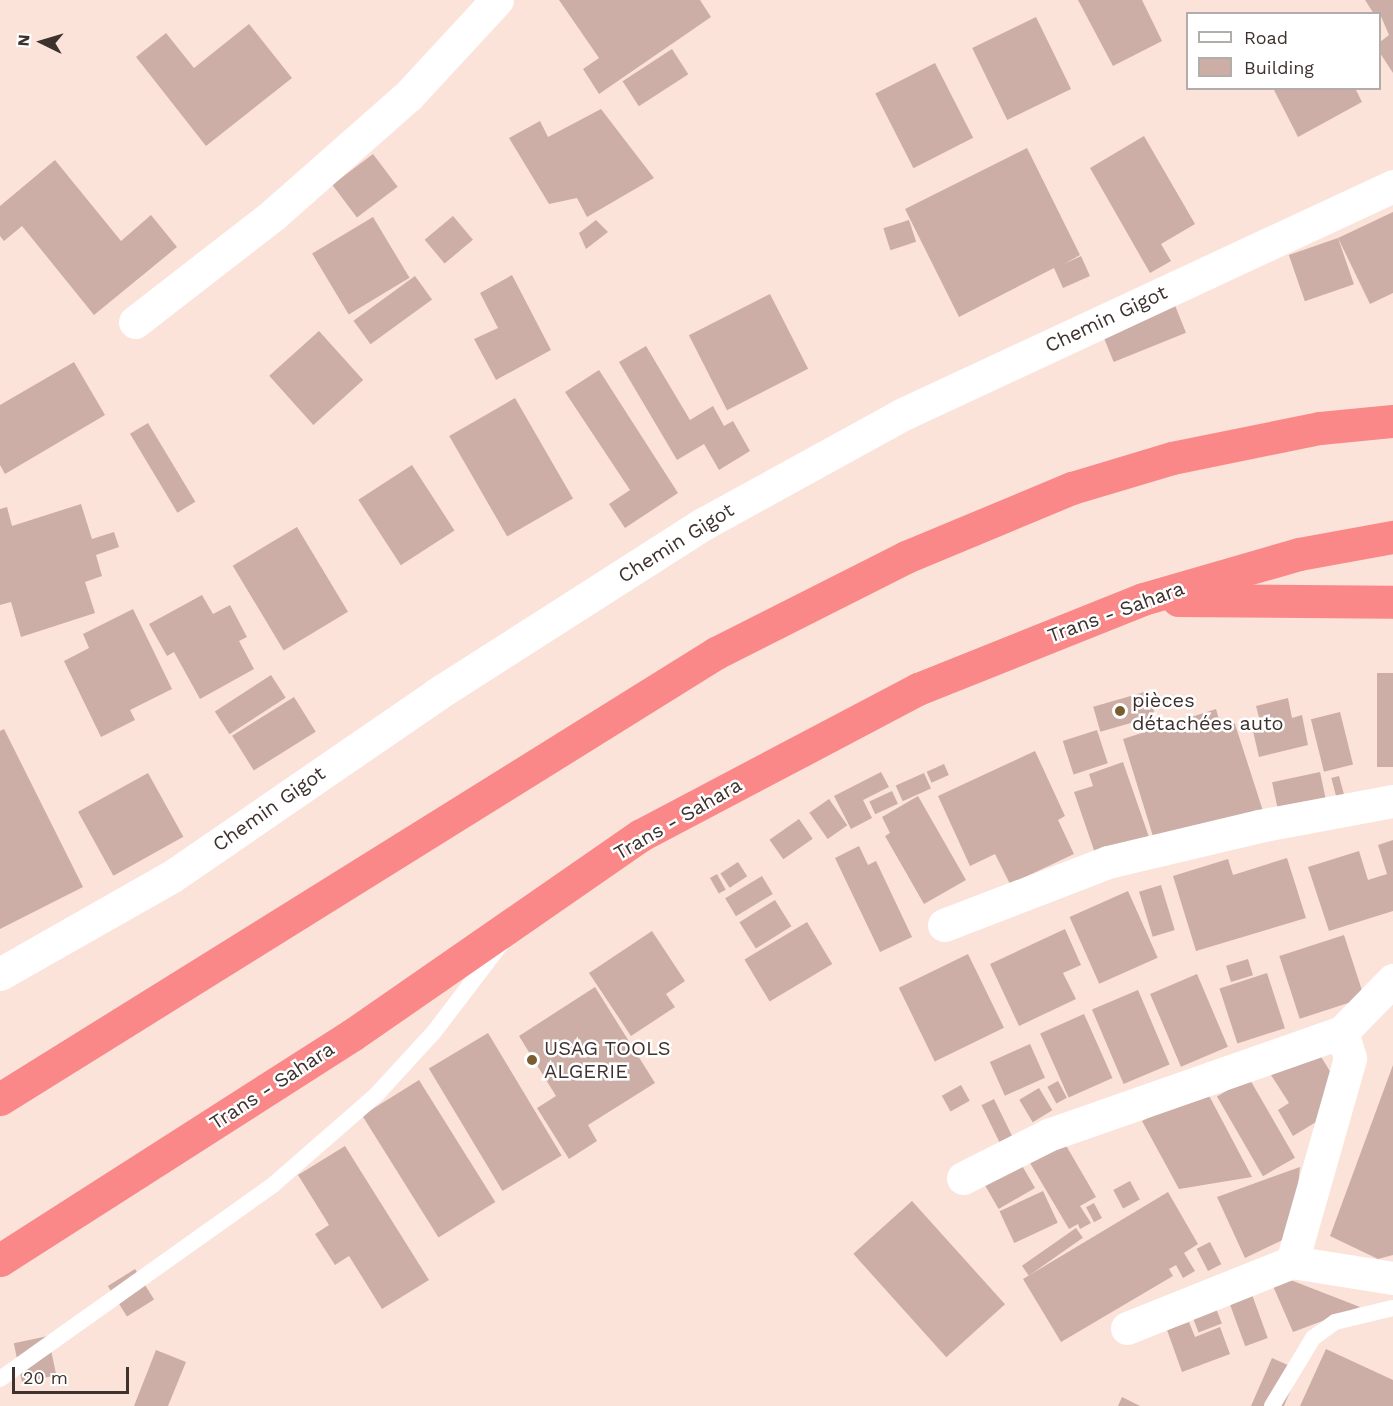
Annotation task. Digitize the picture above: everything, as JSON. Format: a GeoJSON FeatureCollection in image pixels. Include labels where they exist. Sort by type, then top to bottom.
{"type":"FeatureCollection","features":[{"type":"Feature","properties":{"kind":"highway"},"geometry":{"type":"LineString","coordinates":[[0,1099],[716,653],[906,556],[1072,488],[1172,458],[1320,428],[1393,421]]}},
{"type":"Feature","properties":{"kind":"highway","name":"Trans - Sahara"},"geometry":{"type":"LineString","coordinates":[[0,1260],[516,924],[641,835],[918,689],[1143,599],[1299,554],[1393,537]]}},
{"type":"Feature","properties":{"kind":"highway"},"geometry":{"type":"LineString","coordinates":[[1143,599],[1393,602]]}},
{"type":"Feature","properties":{"kind":"street"},"geometry":{"type":"LineString","coordinates":[[135,322],[274,214],[408,96],[497,0]]}},
{"type":"Feature","properties":{"kind":"street","name":"Chemin Gigot"},"geometry":{"type":"LineString","coordinates":[[0,974],[171,877],[438,694],[703,524],[900,415],[1393,186]]}},
{"type":"Feature","properties":{"kind":"street"},"geometry":{"type":"LineString","coordinates":[[944,925],[1108,862],[1259,826],[1393,801]]}},
{"type":"Feature","properties":{"kind":"street"},"geometry":{"type":"LineString","coordinates":[[963,1178],[1048,1135],[1342,1032],[1393,980]]}},
{"type":"Feature","properties":{"kind":"street"},"geometry":{"type":"LineString","coordinates":[[1292,1262],[1350,1058],[1342,1032]]}},
{"type":"Feature","properties":{"kind":"street"},"geometry":{"type":"LineString","coordinates":[[1127,1328],[1292,1262],[1393,1278]]}},
{"type":"Feature","properties":{"kind":"lane"},"geometry":{"type":"LineString","coordinates":[[0,1379],[274,1184],[377,1094],[434,1032],[516,924]]}},
{"type":"Feature","properties":{"kind":"lane"},"geometry":{"type":"LineString","coordinates":[[1272,1406],[1313,1338],[1335,1322],[1393,1308]]}},
{"type":"Feature","properties":{"kind":"building"},"geometry":{"type":"Polygon","coordinates":[[[559,0],[700,0],[711,17],[599,94],[583,69],[599,58],[559,0]]]}},
{"type":"Feature","properties":{"kind":"building"},"geometry":{"type":"Polygon","coordinates":[[[1078,0],[1142,0],[1162,41],[1113,66],[1078,0]]]}},
{"type":"Feature","properties":{"kind":"building"},"geometry":{"type":"Polygon","coordinates":[[[1365,0],[1393,0],[1393,73],[1381,55],[1381,41],[1389,35],[1381,12],[1373,12],[1365,0]]]}},
{"type":"Feature","properties":{"kind":"building"},"geometry":{"type":"Polygon","coordinates":[[[1036,17],[1071,89],[1007,120],[972,48],[1036,17]]]}},
{"type":"Feature","properties":{"kind":"building"},"geometry":{"type":"Polygon","coordinates":[[[249,24],[292,78],[206,146],[136,57],[166,33],[194,68],[249,24]]]}},
{"type":"Feature","properties":{"kind":"building"},"geometry":{"type":"Polygon","coordinates":[[[672,49],[688,74],[639,106],[623,81],[672,49]]]}},
{"type":"Feature","properties":{"kind":"building"},"geometry":{"type":"Polygon","coordinates":[[[935,63],[973,138],[913,168],[875,93],[935,63]]]}},
{"type":"Feature","properties":{"kind":"building"},"geometry":{"type":"Polygon","coordinates":[[[1274,90],[1356,90],[1362,102],[1298,137],[1274,90]]]}},
{"type":"Feature","properties":{"kind":"building"},"geometry":{"type":"Polygon","coordinates":[[[601,109],[654,178],[587,217],[577,198],[549,204],[509,138],[540,121],[548,137],[601,109]]]}},
{"type":"Feature","properties":{"kind":"building"},"geometry":{"type":"Polygon","coordinates":[[[1144,136],[1195,224],[1161,244],[1171,261],[1150,273],[1090,168],[1144,136]]]}},
{"type":"Feature","properties":{"kind":"building"},"geometry":{"type":"Polygon","coordinates":[[[1027,148],[1080,255],[1064,264],[1081,256],[1090,276],[1063,288],[1054,268],[959,317],[905,209],[1027,148]]]}},
{"type":"Feature","properties":{"kind":"building"},"geometry":{"type":"Polygon","coordinates":[[[373,154],[398,187],[357,217],[332,185],[373,154]]]}},
{"type":"Feature","properties":{"kind":"building"},"geometry":{"type":"Polygon","coordinates":[[[55,160],[121,241],[151,215],[177,247],[94,315],[22,226],[4,241],[0,236],[0,206],[55,160]]]}},
{"type":"Feature","properties":{"kind":"building"},"geometry":{"type":"Polygon","coordinates":[[[1393,212],[1393,293],[1370,304],[1338,238],[1393,212]]]}},
{"type":"Feature","properties":{"kind":"building"},"geometry":{"type":"Polygon","coordinates":[[[453,216],[473,240],[445,264],[425,240],[453,216]]]}},
{"type":"Feature","properties":{"kind":"building"},"geometry":{"type":"Polygon","coordinates":[[[373,217],[410,278],[349,314],[312,254],[373,217]]]}},
{"type":"Feature","properties":{"kind":"building"},"geometry":{"type":"Polygon","coordinates":[[[596,220],[608,232],[586,249],[579,233],[596,220]]]}},
{"type":"Feature","properties":{"kind":"building"},"geometry":{"type":"Polygon","coordinates":[[[909,220],[916,242],[890,250],[883,228],[909,220]]]}},
{"type":"Feature","properties":{"kind":"building"},"geometry":{"type":"Polygon","coordinates":[[[1338,238],[1354,284],[1305,301],[1289,255],[1338,238]]]}},
{"type":"Feature","properties":{"kind":"building"},"geometry":{"type":"Polygon","coordinates":[[[512,275],[551,350],[496,380],[474,339],[498,328],[480,293],[512,275]]]}},
{"type":"Feature","properties":{"kind":"building"},"geometry":{"type":"Polygon","coordinates":[[[415,276],[432,299],[371,344],[354,321],[415,276]]]}},
{"type":"Feature","properties":{"kind":"building"},"geometry":{"type":"Polygon","coordinates":[[[770,294],[808,369],[727,410],[689,335],[770,294]]]}},
{"type":"Feature","properties":{"kind":"building"},"geometry":{"type":"Polygon","coordinates":[[[1174,303],[1186,333],[1114,362],[1102,332],[1174,303]]]}},
{"type":"Feature","properties":{"kind":"building"},"geometry":{"type":"Polygon","coordinates":[[[319,331],[363,380],[313,425],[269,376],[319,331]]]}},
{"type":"Feature","properties":{"kind":"building"},"geometry":{"type":"Polygon","coordinates":[[[646,346],[690,420],[713,406],[724,426],[733,421],[750,451],[719,470],[704,444],[677,460],[619,362],[646,346]]]}},
{"type":"Feature","properties":{"kind":"building"},"geometry":{"type":"Polygon","coordinates":[[[74,362],[105,415],[5,474],[0,465],[0,405],[74,362]]]}},
{"type":"Feature","properties":{"kind":"building"},"geometry":{"type":"Polygon","coordinates":[[[599,370],[678,493],[625,528],[609,504],[630,490],[565,392],[599,370]]]}},
{"type":"Feature","properties":{"kind":"building"},"geometry":{"type":"Polygon","coordinates":[[[515,398],[573,498],[507,536],[449,436],[515,398]]]}},
{"type":"Feature","properties":{"kind":"building"},"geometry":{"type":"Polygon","coordinates":[[[148,423],[195,502],[177,513],[130,434],[148,423]]]}},
{"type":"Feature","properties":{"kind":"building"},"geometry":{"type":"Polygon","coordinates":[[[412,465],[454,530],[401,565],[358,500],[412,465]]]}},
{"type":"Feature","properties":{"kind":"building"},"geometry":{"type":"Polygon","coordinates":[[[81,504],[92,539],[114,532],[119,547],[96,555],[102,576],[85,582],[95,613],[21,637],[11,602],[0,605],[0,509],[7,507],[12,526],[81,504]]]}},
{"type":"Feature","properties":{"kind":"building"},"geometry":{"type":"Polygon","coordinates":[[[297,527],[348,612],[284,650],[233,566],[297,527]]]}},
{"type":"Feature","properties":{"kind":"building"},"geometry":{"type":"Polygon","coordinates":[[[202,595],[213,614],[230,605],[247,637],[239,641],[254,669],[200,699],[174,652],[167,656],[149,624],[202,595]]]}},
{"type":"Feature","properties":{"kind":"building"},"geometry":{"type":"Polygon","coordinates":[[[133,609],[172,689],[130,710],[135,720],[101,737],[64,661],[89,648],[83,634],[133,609]]]}},
{"type":"Feature","properties":{"kind":"building"},"geometry":{"type":"Polygon","coordinates":[[[1377,673],[1393,673],[1393,767],[1377,767],[1377,673]]]}},
{"type":"Feature","properties":{"kind":"building"},"geometry":{"type":"Polygon","coordinates":[[[271,675],[286,698],[230,734],[215,711],[271,675]]]}},
{"type":"Feature","properties":{"kind":"building"},"geometry":{"type":"Polygon","coordinates":[[[1148,691],[1155,716],[1100,732],[1093,707],[1148,691]]]}},
{"type":"Feature","properties":{"kind":"building"},"geometry":{"type":"Polygon","coordinates":[[[294,697],[316,732],[254,770],[232,736],[294,697]]]}},
{"type":"Feature","properties":{"kind":"building"},"geometry":{"type":"Polygon","coordinates":[[[1288,698],[1292,718],[1302,715],[1308,745],[1259,757],[1252,727],[1261,725],[1256,706],[1288,698]]]}},
{"type":"Feature","properties":{"kind":"building"},"geometry":{"type":"Polygon","coordinates":[[[1216,709],[1221,726],[1234,721],[1263,811],[1156,846],[1123,739],[1216,709]]]}},
{"type":"Feature","properties":{"kind":"building"},"geometry":{"type":"Polygon","coordinates":[[[1340,712],[1353,764],[1324,772],[1311,719],[1340,712]]]}},
{"type":"Feature","properties":{"kind":"building"},"geometry":{"type":"Polygon","coordinates":[[[4,729],[83,887],[0,929],[0,731],[4,729]]]}},
{"type":"Feature","properties":{"kind":"building"},"geometry":{"type":"Polygon","coordinates":[[[1097,730],[1108,763],[1074,774],[1063,741],[1097,730]]]}},
{"type":"Feature","properties":{"kind":"building"},"geometry":{"type":"Polygon","coordinates":[[[1035,751],[1065,816],[1058,820],[1074,854],[1010,884],[995,854],[970,866],[938,796],[1035,751]]]}},
{"type":"Feature","properties":{"kind":"building"},"geometry":{"type":"Polygon","coordinates":[[[1123,762],[1150,840],[1097,859],[1074,792],[1093,786],[1089,774],[1123,762]]]}},
{"type":"Feature","properties":{"kind":"building"},"geometry":{"type":"Polygon","coordinates":[[[944,764],[949,775],[932,783],[927,772],[944,764]]]}},
{"type":"Feature","properties":{"kind":"building"},"geometry":{"type":"Polygon","coordinates":[[[881,772],[889,787],[863,800],[872,818],[851,829],[834,796],[881,772]]]}},
{"type":"Feature","properties":{"kind":"building"},"geometry":{"type":"Polygon","coordinates":[[[1320,772],[1326,801],[1278,812],[1272,782],[1320,772]]]}},
{"type":"Feature","properties":{"kind":"building"},"geometry":{"type":"Polygon","coordinates":[[[148,773],[183,837],[113,876],[78,812],[148,773]]]}},
{"type":"Feature","properties":{"kind":"building"},"geometry":{"type":"Polygon","coordinates":[[[924,773],[931,789],[903,801],[896,786],[924,773]]]}},
{"type":"Feature","properties":{"kind":"building"},"geometry":{"type":"Polygon","coordinates":[[[1339,776],[1344,795],[1336,797],[1331,778],[1339,776]]]}},
{"type":"Feature","properties":{"kind":"building"},"geometry":{"type":"Polygon","coordinates":[[[892,791],[898,804],[875,814],[869,802],[892,791]]]}},
{"type":"Feature","properties":{"kind":"building"},"geometry":{"type":"Polygon","coordinates":[[[918,796],[966,880],[924,904],[885,836],[890,833],[882,817],[918,796]]]}},
{"type":"Feature","properties":{"kind":"building"},"geometry":{"type":"Polygon","coordinates":[[[829,799],[847,825],[828,839],[809,813],[829,799]]]}},
{"type":"Feature","properties":{"kind":"building"},"geometry":{"type":"Polygon","coordinates":[[[799,819],[813,839],[783,859],[770,840],[799,819]]]}},
{"type":"Feature","properties":{"kind":"building"},"geometry":{"type":"Polygon","coordinates":[[[1393,840],[1393,911],[1329,931],[1308,867],[1359,851],[1368,880],[1387,874],[1378,845],[1393,840]]]}},
{"type":"Feature","properties":{"kind":"building"},"geometry":{"type":"Polygon","coordinates":[[[859,846],[868,865],[876,861],[912,937],[880,952],[835,858],[859,846]]]}},
{"type":"Feature","properties":{"kind":"building"},"geometry":{"type":"Polygon","coordinates":[[[1287,858],[1306,918],[1196,951],[1173,876],[1228,859],[1233,875],[1287,858]]]}},
{"type":"Feature","properties":{"kind":"building"},"geometry":{"type":"Polygon","coordinates":[[[738,862],[747,876],[730,888],[720,873],[738,862]]]}},
{"type":"Feature","properties":{"kind":"building"},"geometry":{"type":"Polygon","coordinates":[[[717,874],[726,890],[719,894],[710,878],[717,874]]]}},
{"type":"Feature","properties":{"kind":"building"},"geometry":{"type":"Polygon","coordinates":[[[762,876],[773,894],[736,916],[725,898],[762,876]]]}},
{"type":"Feature","properties":{"kind":"building"},"geometry":{"type":"Polygon","coordinates":[[[1161,885],[1175,930],[1153,937],[1139,892],[1161,885]]]}},
{"type":"Feature","properties":{"kind":"building"},"geometry":{"type":"Polygon","coordinates":[[[1128,891],[1158,958],[1099,984],[1070,917],[1128,891]]]}},
{"type":"Feature","properties":{"kind":"building"},"geometry":{"type":"Polygon","coordinates":[[[775,900],[791,926],[756,949],[739,922],[775,900]]]}},
{"type":"Feature","properties":{"kind":"building"},"geometry":{"type":"Polygon","coordinates":[[[807,922],[832,964],[770,1002],[744,960],[807,922]]]}},
{"type":"Feature","properties":{"kind":"building"},"geometry":{"type":"Polygon","coordinates":[[[1065,929],[1081,965],[1063,973],[1076,999],[1019,1026],[990,964],[1065,929]]]}},
{"type":"Feature","properties":{"kind":"building"},"geometry":{"type":"Polygon","coordinates":[[[652,931],[685,981],[666,994],[675,1007],[631,1036],[589,973],[652,931]]]}},
{"type":"Feature","properties":{"kind":"building"},"geometry":{"type":"Polygon","coordinates":[[[1344,935],[1364,998],[1300,1019],[1279,956],[1344,935]]]}},
{"type":"Feature","properties":{"kind":"building"},"geometry":{"type":"Polygon","coordinates":[[[968,954],[1004,1028],[935,1061],[899,988],[968,954]]]}},
{"type":"Feature","properties":{"kind":"building"},"geometry":{"type":"Polygon","coordinates":[[[1248,959],[1253,975],[1231,982],[1226,966],[1248,959]]]}},
{"type":"Feature","properties":{"kind":"building"},"geometry":{"type":"Polygon","coordinates":[[[1267,973],[1285,1028],[1237,1044],[1219,988],[1267,973]]]}},
{"type":"Feature","properties":{"kind":"building"},"geometry":{"type":"Polygon","coordinates":[[[1197,974],[1228,1047],[1181,1067],[1150,994],[1197,974]]]}},
{"type":"Feature","properties":{"kind":"building"},"geometry":{"type":"Polygon","coordinates":[[[595,987],[655,1083],[588,1125],[597,1141],[569,1159],[537,1108],[556,1096],[519,1036],[595,987]]]}},
{"type":"Feature","properties":{"kind":"building"},"geometry":{"type":"Polygon","coordinates":[[[1138,990],[1170,1065],[1124,1084],[1092,1010],[1138,990]]]}},
{"type":"Feature","properties":{"kind":"building"},"geometry":{"type":"Polygon","coordinates":[[[1084,1014],[1112,1078],[1069,1097],[1040,1034],[1084,1014]]]}},
{"type":"Feature","properties":{"kind":"building"},"geometry":{"type":"Polygon","coordinates":[[[488,1033],[562,1156],[503,1191],[429,1069],[488,1033]]]}},
{"type":"Feature","properties":{"kind":"building"},"geometry":{"type":"Polygon","coordinates":[[[1030,1044],[1045,1078],[1005,1096],[990,1062],[1030,1044]]]}},
{"type":"Feature","properties":{"kind":"building"},"geometry":{"type":"Polygon","coordinates":[[[1315,1047],[1349,1102],[1293,1136],[1278,1110],[1289,1103],[1271,1075],[1315,1047]]]}},
{"type":"Feature","properties":{"kind":"building"},"geometry":{"type":"Polygon","coordinates":[[[1393,1065],[1393,1255],[1378,1259],[1330,1236],[1393,1065]]]}},
{"type":"Feature","properties":{"kind":"building"},"geometry":{"type":"Polygon","coordinates":[[[1249,1078],[1295,1158],[1263,1176],[1217,1096],[1249,1078]]]}},
{"type":"Feature","properties":{"kind":"building"},"geometry":{"type":"Polygon","coordinates":[[[419,1080],[495,1202],[438,1238],[362,1116],[419,1080]]]}},
{"type":"Feature","properties":{"kind":"building"},"geometry":{"type":"Polygon","coordinates":[[[1058,1081],[1067,1098],[1056,1103],[1047,1087],[1058,1081]]]}},
{"type":"Feature","properties":{"kind":"building"},"geometry":{"type":"Polygon","coordinates":[[[961,1085],[970,1101],[950,1111],[942,1096],[961,1085]]]}},
{"type":"Feature","properties":{"kind":"building"},"geometry":{"type":"Polygon","coordinates":[[[1039,1088],[1052,1110],[1033,1122],[1019,1100],[1039,1088]]]}},
{"type":"Feature","properties":{"kind":"building"},"geometry":{"type":"Polygon","coordinates":[[[1205,1088],[1252,1177],[1179,1189],[1142,1121],[1205,1088]]]}},
{"type":"Feature","properties":{"kind":"building"},"geometry":{"type":"Polygon","coordinates":[[[994,1099],[1012,1136],[999,1142],[981,1105],[994,1099]]]}},
{"type":"Feature","properties":{"kind":"building"},"geometry":{"type":"Polygon","coordinates":[[[1064,1142],[1096,1197],[1080,1206],[1091,1223],[1080,1229],[1078,1224],[1069,1229],[1030,1163],[1064,1142]]]}},
{"type":"Feature","properties":{"kind":"building"},"geometry":{"type":"Polygon","coordinates":[[[345,1146],[429,1280],[382,1309],[349,1256],[335,1265],[315,1234],[329,1225],[298,1175],[345,1146]]]}},
{"type":"Feature","properties":{"kind":"building"},"geometry":{"type":"Polygon","coordinates":[[[1020,1162],[1035,1188],[999,1209],[984,1183],[1020,1162]]]}},
{"type":"Feature","properties":{"kind":"building"},"geometry":{"type":"Polygon","coordinates":[[[1300,1167],[1293,1235],[1245,1258],[1217,1197],[1300,1167]]]}},
{"type":"Feature","properties":{"kind":"building"},"geometry":{"type":"Polygon","coordinates":[[[1130,1181],[1140,1200],[1123,1208],[1113,1190],[1130,1181]]]}},
{"type":"Feature","properties":{"kind":"building"},"geometry":{"type":"Polygon","coordinates":[[[1043,1191],[1058,1223],[1014,1243],[999,1211],[1043,1191]]]}},
{"type":"Feature","properties":{"kind":"building"},"geometry":{"type":"Polygon","coordinates":[[[1168,1192],[1198,1244],[1184,1253],[1195,1271],[1183,1278],[1176,1265],[1169,1269],[1173,1276],[1061,1342],[1023,1279],[1168,1192]]]}},
{"type":"Feature","properties":{"kind":"building"},"geometry":{"type":"Polygon","coordinates":[[[912,1201],[1005,1304],[946,1357],[853,1254],[912,1201]]]}},
{"type":"Feature","properties":{"kind":"building"},"geometry":{"type":"Polygon","coordinates":[[[1094,1203],[1102,1218],[1094,1222],[1086,1207],[1094,1203]]]}},
{"type":"Feature","properties":{"kind":"building"},"geometry":{"type":"Polygon","coordinates":[[[1076,1228],[1083,1238],[1029,1276],[1022,1266],[1076,1228]]]}},
{"type":"Feature","properties":{"kind":"building"},"geometry":{"type":"Polygon","coordinates":[[[1210,1242],[1221,1264],[1208,1271],[1197,1249],[1210,1242]]]}},
{"type":"Feature","properties":{"kind":"building"},"geometry":{"type":"Polygon","coordinates":[[[135,1269],[154,1300],[127,1316],[108,1286],[135,1269]]]}},
{"type":"Feature","properties":{"kind":"building"},"geometry":{"type":"Polygon","coordinates":[[[1288,1279],[1360,1307],[1293,1332],[1273,1286],[1288,1279]]]}},
{"type":"Feature","properties":{"kind":"building"},"geometry":{"type":"Polygon","coordinates":[[[1251,1292],[1268,1338],[1245,1346],[1228,1300],[1251,1292]]]}},
{"type":"Feature","properties":{"kind":"building"},"geometry":{"type":"Polygon","coordinates":[[[1214,1303],[1222,1324],[1199,1332],[1191,1312],[1214,1303]]]}},
{"type":"Feature","properties":{"kind":"building"},"geometry":{"type":"Polygon","coordinates":[[[1189,1322],[1195,1337],[1220,1327],[1230,1354],[1182,1372],[1167,1330],[1189,1322]]]}},
{"type":"Feature","properties":{"kind":"building"},"geometry":{"type":"Polygon","coordinates":[[[48,1336],[56,1375],[22,1382],[14,1343],[48,1336]]]}},
{"type":"Feature","properties":{"kind":"building"},"geometry":{"type":"Polygon","coordinates":[[[1326,1349],[1393,1380],[1393,1406],[1300,1406],[1326,1349]]]}},
{"type":"Feature","properties":{"kind":"building"},"geometry":{"type":"Polygon","coordinates":[[[156,1350],[186,1362],[168,1406],[134,1406],[156,1350]]]}},
{"type":"Feature","properties":{"kind":"building"},"geometry":{"type":"Polygon","coordinates":[[[1272,1358],[1299,1370],[1284,1406],[1251,1406],[1272,1358]]]}},
{"type":"Feature","properties":{"kind":"building"},"geometry":{"type":"Polygon","coordinates":[[[1122,1397],[1140,1406],[1118,1406],[1122,1397]]]}},
{"type":"Feature","properties":{"kind":"place","name":"pièces détachées auto"},"geometry":{"type":"Point","coordinates":[1120,711]}},
{"type":"Feature","properties":{"kind":"place","name":"USAG TOOLS ALGERIE"},"geometry":{"type":"Point","coordinates":[532,1060]}}]}
